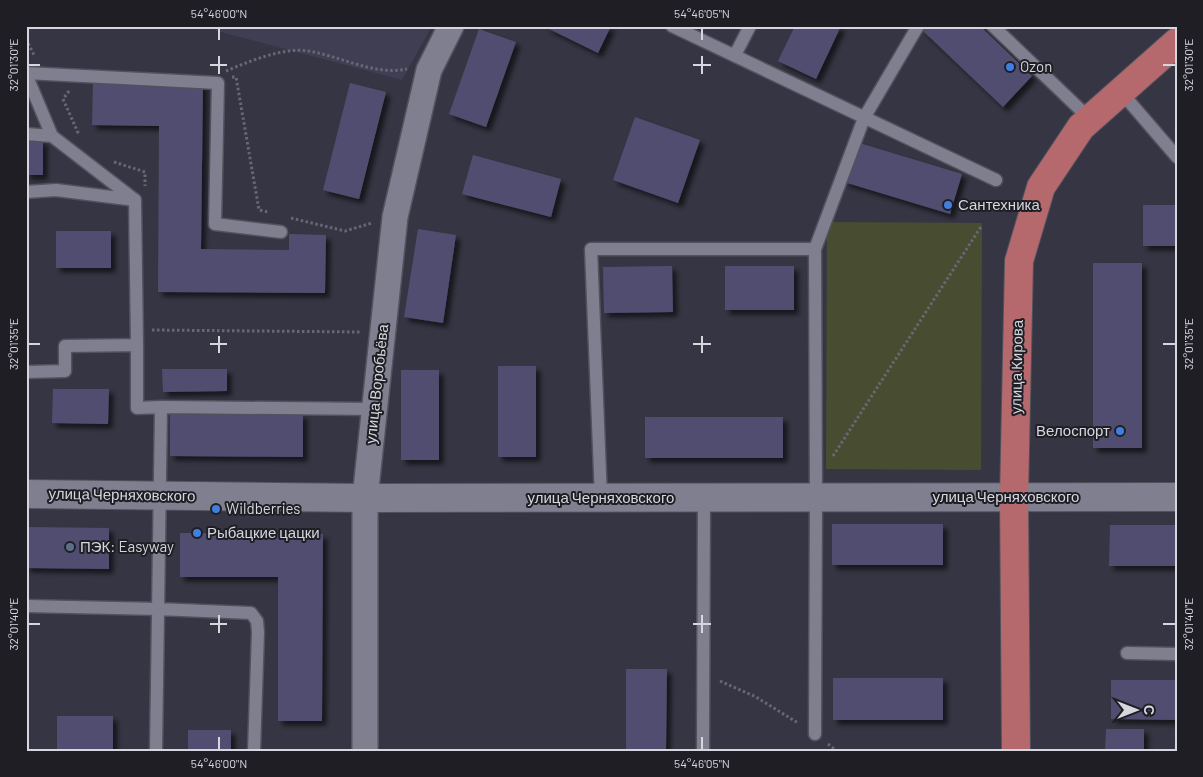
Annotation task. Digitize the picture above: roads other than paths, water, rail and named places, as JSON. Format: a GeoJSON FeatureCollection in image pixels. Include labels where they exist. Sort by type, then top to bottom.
{"type":"FeatureCollection","features":[{"type":"Feature","properties":{"kind":"main road","name":"улица Кирова"},"geometry":{"type":"LineString","coordinates":[[1016,751],[1014,497],[1019,260],[1040,187],[1081,127],[1177,42]]}},
{"type":"Feature","properties":{"kind":"street","name":"улица Воробьёва"},"geometry":{"type":"LineString","coordinates":[[365,751],[365,498],[394,217],[429,70],[451,26]]}},
{"type":"Feature","properties":{"kind":"street","name":"улица Черняховского"},"geometry":{"type":"LineString","coordinates":[[26,494],[365,498],[601,498],[704,497],[816,490],[1014,497],[1177,497]]}},
{"type":"Feature","properties":{"kind":"lane"},"geometry":{"type":"LineString","coordinates":[[672,26],[996,180]]}},
{"type":"Feature","properties":{"kind":"lane"},"geometry":{"type":"LineString","coordinates":[[735,55],[750,26]]}},
{"type":"Feature","properties":{"kind":"lane"},"geometry":{"type":"LineString","coordinates":[[815,734],[815,249],[864,118],[918,26]]}},
{"type":"Feature","properties":{"kind":"lane"},"geometry":{"type":"LineString","coordinates":[[993,26],[1090,119]]}},
{"type":"Feature","properties":{"kind":"lane"},"geometry":{"type":"LineString","coordinates":[[52,136],[26,74],[218,83],[215,224],[281,232]]}},
{"type":"Feature","properties":{"kind":"lane"},"geometry":{"type":"LineString","coordinates":[[1121,92],[1177,157]]}},
{"type":"Feature","properties":{"kind":"lane"},"geometry":{"type":"LineString","coordinates":[[26,134],[52,136],[140,196]]}},
{"type":"Feature","properties":{"kind":"lane"},"geometry":{"type":"LineString","coordinates":[[26,192],[56,190],[140,196]]}},
{"type":"Feature","properties":{"kind":"lane"},"geometry":{"type":"LineString","coordinates":[[140,196],[137,408],[375,409]]}},
{"type":"Feature","properties":{"kind":"lane"},"geometry":{"type":"LineString","coordinates":[[601,498],[591,249],[815,249]]}},
{"type":"Feature","properties":{"kind":"lane"},"geometry":{"type":"LineString","coordinates":[[26,372],[65,371],[65,346],[137,345]]}},
{"type":"Feature","properties":{"kind":"lane"},"geometry":{"type":"LineString","coordinates":[[156,751],[161,407]]}},
{"type":"Feature","properties":{"kind":"lane"},"geometry":{"type":"LineString","coordinates":[[703,751],[704,497]]}},
{"type":"Feature","properties":{"kind":"lane"},"geometry":{"type":"LineString","coordinates":[[26,606],[251,613],[257,621],[254,751]]}},
{"type":"Feature","properties":{"kind":"lane"},"geometry":{"type":"LineString","coordinates":[[1127,653],[1177,654]]}},
{"type":"Feature","properties":{"kind":"place","name":"Ozon"},"geometry":{"type":"Point","coordinates":[1010,67]}},
{"type":"Feature","properties":{"kind":"place","name":"Сантехника"},"geometry":{"type":"Point","coordinates":[948,205]}},
{"type":"Feature","properties":{"kind":"place","name":"Велоспорт"},"geometry":{"type":"Point","coordinates":[1120,431]}},
{"type":"Feature","properties":{"kind":"place","name":"Wildberries"},"geometry":{"type":"Point","coordinates":[216,509]}},
{"type":"Feature","properties":{"kind":"place","name":"Рыбацкие цацки"},"geometry":{"type":"Point","coordinates":[197,533]}},
{"type":"Feature","properties":{"kind":"place","name":"ПЭК: Easyway"},"geometry":{"type":"Point","coordinates":[70,547]}}]}
